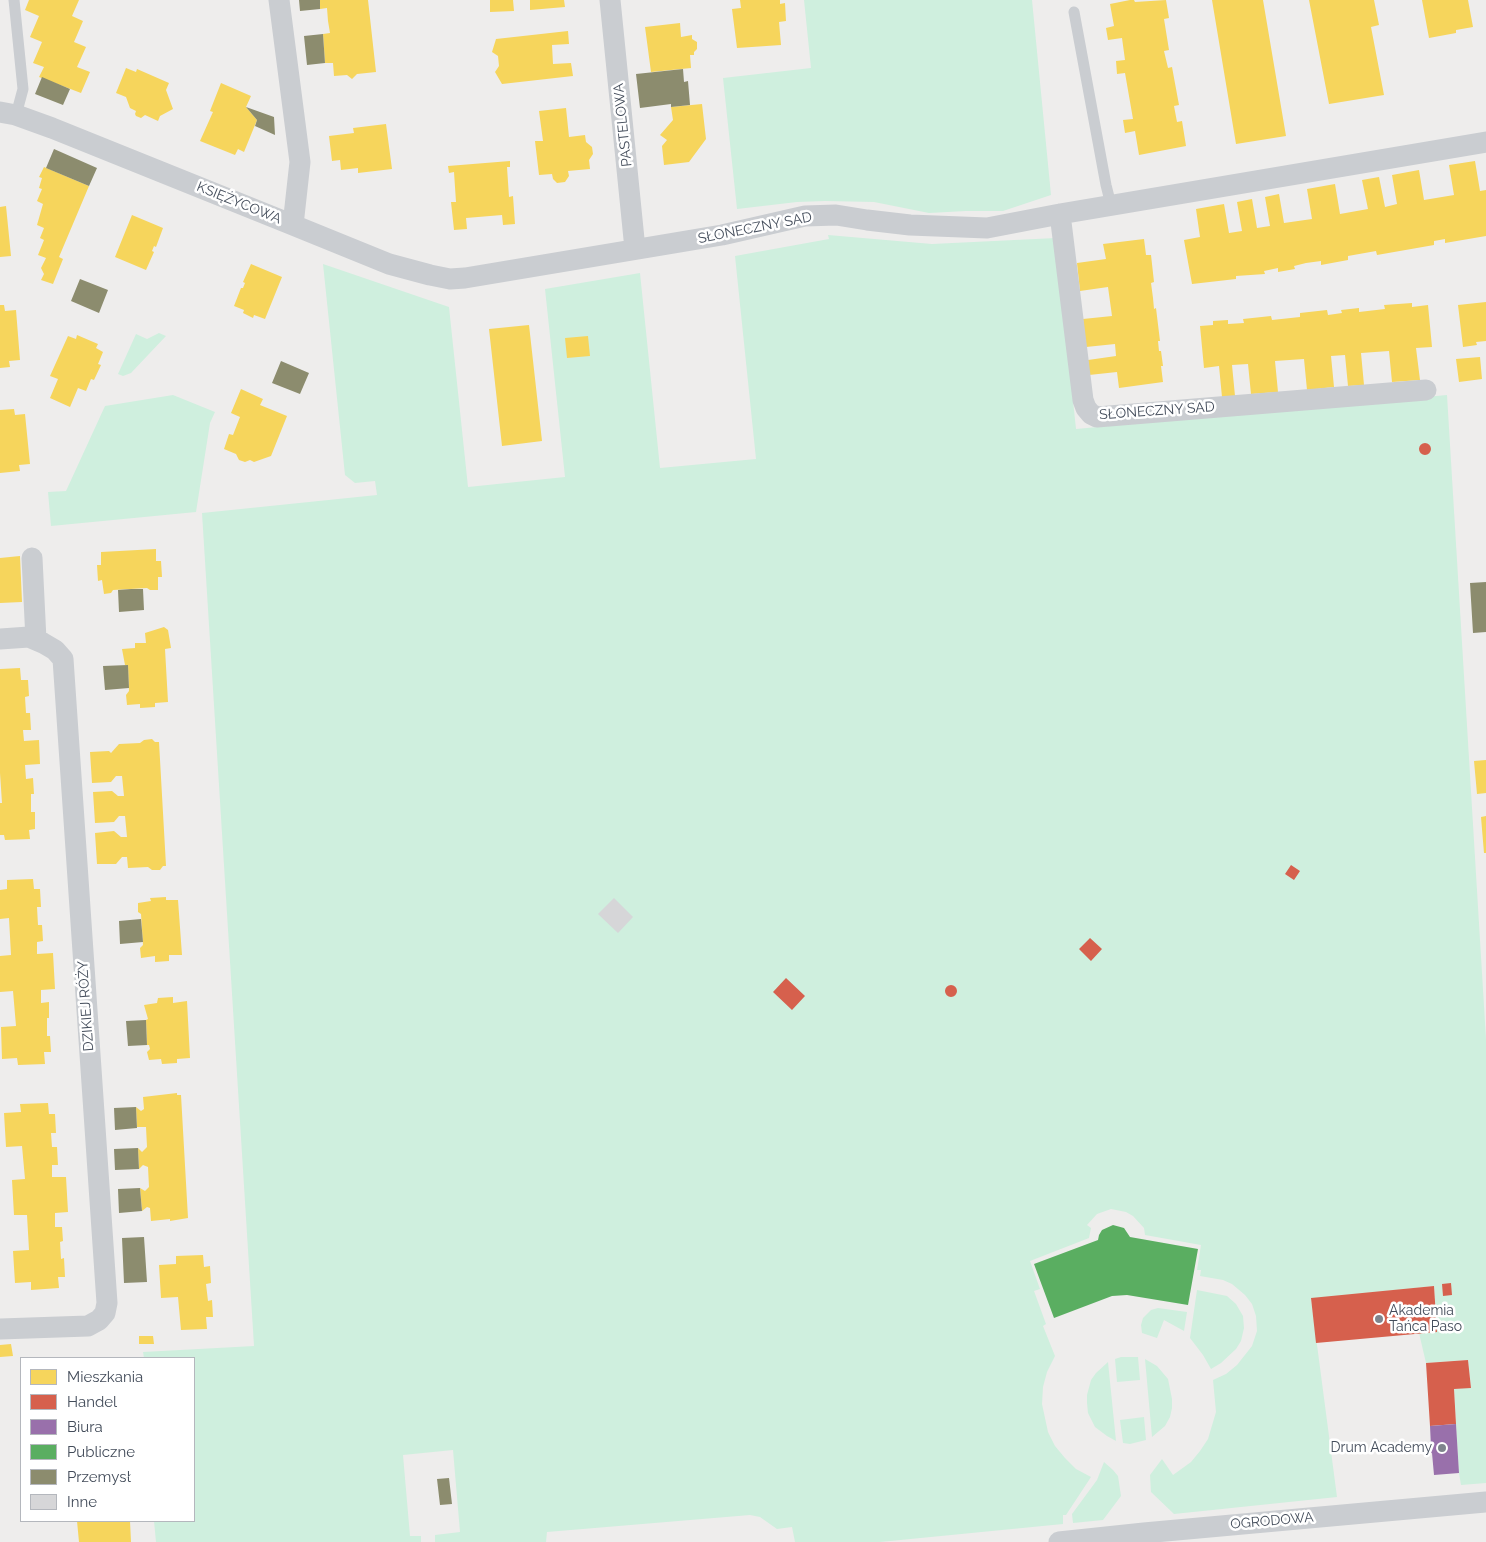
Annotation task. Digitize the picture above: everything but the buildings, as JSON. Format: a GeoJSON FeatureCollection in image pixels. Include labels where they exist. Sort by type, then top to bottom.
{"type":"FeatureCollection","features":[{"type":"Feature","properties":{"kind":"street","name":"KSIĘŻYCOWA"},"geometry":{"type":"LineString","coordinates":[[8,114],[52,128],[293,225],[300,162],[279,0]]}},
{"type":"Feature","properties":{"kind":"street","name":"PASTELOWA"},"geometry":{"type":"LineString","coordinates":[[610,0],[635,249]]}},
{"type":"Feature","properties":{"kind":"street","name":"SŁONECZNY SAD"},"geometry":{"type":"LineString","coordinates":[[293,225],[389,264],[450,279],[477,277],[722,235],[805,216],[836,214],[910,225],[987,228],[1111,205],[1486,142]]}},
{"type":"Feature","properties":{"kind":"street","name":"SŁONECZNY SAD"},"geometry":{"type":"LineString","coordinates":[[1060,214],[1083,400],[1086,408],[1097,417],[1426,390]]}},
{"type":"Feature","properties":{"kind":"street"},"geometry":{"type":"LineString","coordinates":[[32,558],[36,640]]}},
{"type":"Feature","properties":{"kind":"street","name":"DZIKIEJ RÓŻY"},"geometry":{"type":"LineString","coordinates":[[0,640],[29,637],[55,650],[63,659],[107,1303],[105,1313],[99,1320],[88,1326],[0,1329]]}},
{"type":"Feature","properties":{"kind":"street","name":"OGRODOWA"},"geometry":{"type":"LineString","coordinates":[[1059,1542],[1486,1502]]}},
{"type":"Feature","properties":{"kind":"lane"},"geometry":{"type":"LineString","coordinates":[[8,114],[23,89],[14,0]]}},
{"type":"Feature","properties":{"kind":"lane"},"geometry":{"type":"LineString","coordinates":[[1074,12],[1111,205]]}},
{"type":"Feature","properties":{"kind":"green space"},"geometry":{"type":"Polygon","coordinates":[[[804,0],[1032,0],[1051,195],[1003,211],[929,213],[874,202],[825,201],[797,202],[737,209],[723,78],[811,68],[804,0]]]}},
{"type":"Feature","properties":{"kind":"green space"},"geometry":{"type":"Polygon","coordinates":[[[828,235],[932,244],[1056,238],[1076,429],[1447,395],[1486,1039],[1486,1483],[1461,1485],[1459,1473],[1454,1389],[1471,1387],[1468,1360],[1426,1363],[1419,1333],[1437,1331],[1434,1286],[1311,1299],[1337,1497],[1174,1514],[1151,1492],[1150,1475],[1162,1459],[1173,1475],[1191,1462],[1208,1439],[1216,1412],[1213,1380],[1226,1374],[1237,1365],[1252,1346],[1257,1331],[1256,1316],[1252,1304],[1232,1284],[1223,1280],[1200,1276],[1201,1270],[1197,1270],[1201,1245],[1145,1235],[1144,1228],[1133,1216],[1126,1212],[1111,1209],[1097,1214],[1087,1225],[1091,1228],[1089,1238],[1030,1261],[1040,1289],[1034,1291],[1046,1324],[1043,1326],[1055,1356],[1047,1372],[1043,1387],[1042,1404],[1048,1432],[1055,1446],[1065,1458],[1076,1469],[1091,1477],[1066,1515],[1063,1515],[1063,1524],[880,1542],[795,1542],[792,1527],[777,1529],[760,1517],[750,1515],[547,1532],[546,1542],[435,1542],[435,1535],[460,1532],[453,1450],[403,1455],[410,1536],[421,1536],[421,1542],[156,1542],[154,1522],[195,1522],[195,1357],[144,1357],[143,1352],[254,1346],[202,513],[377,495],[375,481],[355,483],[345,475],[323,264],[449,307],[468,487],[565,477],[545,289],[640,273],[660,468],[756,459],[735,256],[829,239],[828,235]]]}},
{"type":"Feature","properties":{"kind":"green space"},"geometry":{"type":"Polygon","coordinates":[[[159,333],[166,336],[131,373],[123,376],[118,374],[136,334],[147,339],[159,333]]]}},
{"type":"Feature","properties":{"kind":"green space"},"geometry":{"type":"Polygon","coordinates":[[[173,395],[215,412],[210,423],[196,512],[51,526],[48,492],[66,491],[105,406],[173,395]]]}},
{"type":"Feature","properties":{"kind":"green space"},"geometry":{"type":"Polygon","coordinates":[[[1197,1290],[1227,1296],[1236,1304],[1243,1316],[1244,1328],[1241,1341],[1236,1349],[1221,1363],[1211,1369],[1190,1338],[1197,1290]]]}},
{"type":"Feature","properties":{"kind":"green space"},"geometry":{"type":"Polygon","coordinates":[[[1158,1308],[1187,1312],[1184,1331],[1164,1320],[1157,1338],[1142,1333],[1141,1325],[1143,1318],[1151,1310],[1158,1308]]]}},
{"type":"Feature","properties":{"kind":"green space"},"geometry":{"type":"Polygon","coordinates":[[[1138,1357],[1140,1380],[1117,1382],[1115,1359],[1138,1357]]]}},
{"type":"Feature","properties":{"kind":"green space"},"geometry":{"type":"Polygon","coordinates":[[[1145,1359],[1157,1366],[1168,1379],[1172,1399],[1170,1417],[1165,1426],[1152,1437],[1145,1359]]]}},
{"type":"Feature","properties":{"kind":"green space"},"geometry":{"type":"Polygon","coordinates":[[[1108,1362],[1116,1441],[1095,1427],[1088,1413],[1087,1395],[1091,1380],[1108,1362]]]}},
{"type":"Feature","properties":{"kind":"green space"},"geometry":{"type":"Polygon","coordinates":[[[1144,1417],[1146,1440],[1130,1444],[1123,1443],[1120,1420],[1144,1417]]]}},
{"type":"Feature","properties":{"kind":"green space"},"geometry":{"type":"Polygon","coordinates":[[[1104,1462],[1118,1476],[1121,1496],[1103,1520],[1073,1523],[1072,1514],[1097,1480],[1104,1462]]]}},
{"type":"Feature","properties":{"kind":"place","name":"Akademia Tańca Paso"},"geometry":{"type":"Point","coordinates":[1379,1319]}},
{"type":"Feature","properties":{"kind":"place","name":"Drum Academy"},"geometry":{"type":"Point","coordinates":[1442,1448]}}]}
